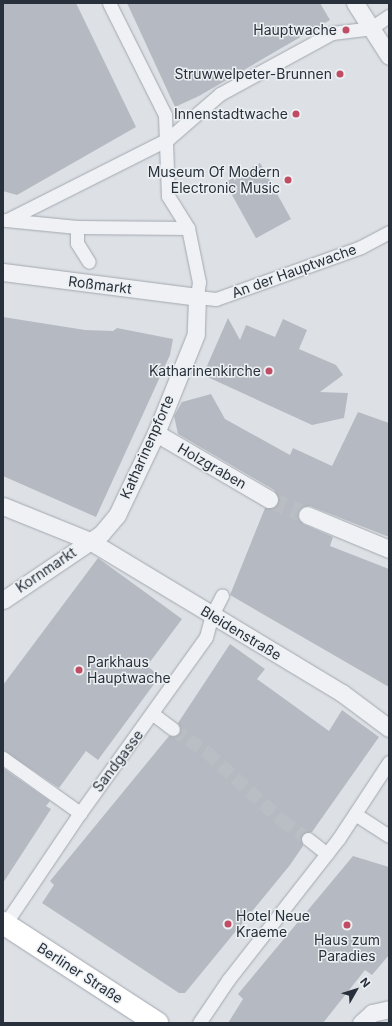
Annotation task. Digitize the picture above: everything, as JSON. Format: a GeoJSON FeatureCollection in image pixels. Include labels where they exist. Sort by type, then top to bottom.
{"type":"FeatureCollection","features":[{"type":"Feature","properties":{"kind":"main road","name":"Berliner Straße"},"geometry":{"type":"LineString","coordinates":[[4,924],[157,1023]]}},
{"type":"Feature","properties":{"kind":"street"},"geometry":{"type":"LineString","coordinates":[[109,3],[165,115],[168,139],[168,196],[188,228],[199,282],[197,297]]}},
{"type":"Feature","properties":{"kind":"street"},"geometry":{"type":"LineString","coordinates":[[346,3],[389,56]]}},
{"type":"Feature","properties":{"kind":"street"},"geometry":{"type":"LineString","coordinates":[[355,3],[367,29]]}},
{"type":"Feature","properties":{"kind":"street"},"geometry":{"type":"LineString","coordinates":[[5,220],[168,139],[220,94],[332,33],[367,29],[389,16]]}},
{"type":"Feature","properties":{"kind":"street"},"geometry":{"type":"LineString","coordinates":[[5,220],[77,227],[188,228]]}},
{"type":"Feature","properties":{"kind":"street"},"geometry":{"type":"LineString","coordinates":[[77,227],[77,243],[89,262]]}},
{"type":"Feature","properties":{"kind":"street","name":"An der Hauptwache"},"geometry":{"type":"LineString","coordinates":[[197,297],[216,299],[361,247],[389,232]]}},
{"type":"Feature","properties":{"kind":"street","name":"Roßmarkt"},"geometry":{"type":"LineString","coordinates":[[3,272],[197,297]]}},
{"type":"Feature","properties":{"kind":"street","name":"Katharinenpforte"},"geometry":{"type":"LineString","coordinates":[[90,541],[101,534],[117,515],[156,433],[196,334],[197,297]]}},
{"type":"Feature","properties":{"kind":"street","name":"Holzgraben"},"geometry":{"type":"LineString","coordinates":[[156,433],[269,499]]}},
{"type":"Feature","properties":{"kind":"street","name":"Bleidenstraße"},"geometry":{"type":"LineString","coordinates":[[3,506],[90,541],[342,693],[389,728]]}},
{"type":"Feature","properties":{"kind":"street"},"geometry":{"type":"LineString","coordinates":[[306,515],[389,549]]}},
{"type":"Feature","properties":{"kind":"street","name":"Kornmarkt"},"geometry":{"type":"LineString","coordinates":[[3,600],[90,541]]}},
{"type":"Feature","properties":{"kind":"street","name":"Sandgasse"},"geometry":{"type":"LineString","coordinates":[[4,924],[80,813],[153,714],[206,637],[212,615],[222,595]]}},
{"type":"Feature","properties":{"kind":"street"},"geometry":{"type":"LineString","coordinates":[[153,714],[173,729]]}},
{"type":"Feature","properties":{"kind":"street"},"geometry":{"type":"LineString","coordinates":[[3,758],[80,813]]}},
{"type":"Feature","properties":{"kind":"street"},"geometry":{"type":"LineString","coordinates":[[199,1023],[228,980],[327,854],[389,762]]}},
{"type":"Feature","properties":{"kind":"street"},"geometry":{"type":"LineString","coordinates":[[355,814],[389,836]]}},
{"type":"Feature","properties":{"kind":"street"},"geometry":{"type":"LineString","coordinates":[[308,839],[327,854]]}},
{"type":"Feature","properties":{"kind":"street"},"geometry":{"type":"LineString","coordinates":[[361,1023],[386,1008]]}},
{"type":"Feature","properties":{"kind":"building"},"geometry":{"type":"Polygon","coordinates":[[[3,3],[76,3],[136,127],[17,195],[3,191],[3,3]]]}},
{"type":"Feature","properties":{"kind":"building"},"geometry":{"type":"Polygon","coordinates":[[[127,3],[320,3],[330,20],[199,96],[175,107],[127,3]]]}},
{"type":"Feature","properties":{"kind":"building"},"geometry":{"type":"Polygon","coordinates":[[[260,163],[291,219],[256,238],[225,182],[260,163]]]}},
{"type":"Feature","properties":{"kind":"building"},"geometry":{"type":"Polygon","coordinates":[[[3,317],[85,330],[113,331],[117,328],[173,339],[170,355],[96,517],[3,476],[3,317]]]}},
{"type":"Feature","properties":{"kind":"building","name":"Katharinenkirche"},"geometry":{"type":"Polygon","coordinates":[[[228,318],[240,340],[246,325],[275,337],[283,319],[307,330],[299,349],[336,365],[343,375],[320,392],[348,393],[344,418],[312,425],[203,375],[228,318]]]}},
{"type":"Feature","properties":{"kind":"building"},"geometry":{"type":"Polygon","coordinates":[[[211,394],[225,419],[290,455],[293,448],[332,466],[358,412],[389,423],[389,537],[310,506],[301,507],[297,516],[303,524],[333,537],[330,546],[389,569],[389,687],[230,595],[265,508],[274,507],[279,499],[274,490],[178,434],[174,416],[182,402],[211,394]]]}},
{"type":"Feature","properties":{"kind":"building","name":"Parkhaus Hauptwache"},"geometry":{"type":"Polygon","coordinates":[[[98,558],[182,619],[147,666],[160,676],[98,760],[86,751],[59,788],[3,750],[3,685],[98,558]]]}},
{"type":"Feature","properties":{"kind":"building"},"geometry":{"type":"Polygon","coordinates":[[[230,644],[265,669],[257,679],[329,731],[342,710],[379,737],[312,832],[302,834],[303,846],[290,865],[185,993],[179,993],[42,903],[54,885],[50,881],[169,736],[180,733],[178,723],[230,644]]]}},
{"type":"Feature","properties":{"kind":"building"},"geometry":{"type":"Polygon","coordinates":[[[3,768],[50,801],[46,806],[51,809],[3,883],[3,768]]]}},
{"type":"Feature","properties":{"kind":"building"},"geometry":{"type":"Polygon","coordinates":[[[353,856],[389,867],[389,955],[372,975],[365,970],[323,1023],[228,1023],[243,999],[238,994],[353,856]]]}},
{"type":"Feature","properties":{"kind":"tunnel"},"geometry":{"type":"LineString","coordinates":[[269,499],[307,515]]}},
{"type":"Feature","properties":{"kind":"tunnel"},"geometry":{"type":"LineString","coordinates":[[173,729],[207,752],[282,820],[308,839]]}},
{"type":"Feature","properties":{"kind":"place","name":"Hauptwache"},"geometry":{"type":"Point","coordinates":[346,30]}},
{"type":"Feature","properties":{"kind":"place","name":"Struwwelpeter-Brunnen"},"geometry":{"type":"Point","coordinates":[340,74]}},
{"type":"Feature","properties":{"kind":"place","name":"Innenstadtwache"},"geometry":{"type":"Point","coordinates":[296,114]}},
{"type":"Feature","properties":{"kind":"place","name":"Museum Of Modern Electronic Music"},"geometry":{"type":"Point","coordinates":[288,180]}},
{"type":"Feature","properties":{"kind":"place","name":"Katharinenkirche"},"geometry":{"type":"Point","coordinates":[269,371]}},
{"type":"Feature","properties":{"kind":"place","name":"Parkhaus Hauptwache"},"geometry":{"type":"Point","coordinates":[79,670]}},
{"type":"Feature","properties":{"kind":"place","name":"Hotel Neue Kraeme"},"geometry":{"type":"Point","coordinates":[228,924]}},
{"type":"Feature","properties":{"kind":"place","name":"Haus zum Paradies"},"geometry":{"type":"Point","coordinates":[347,925]}}]}
